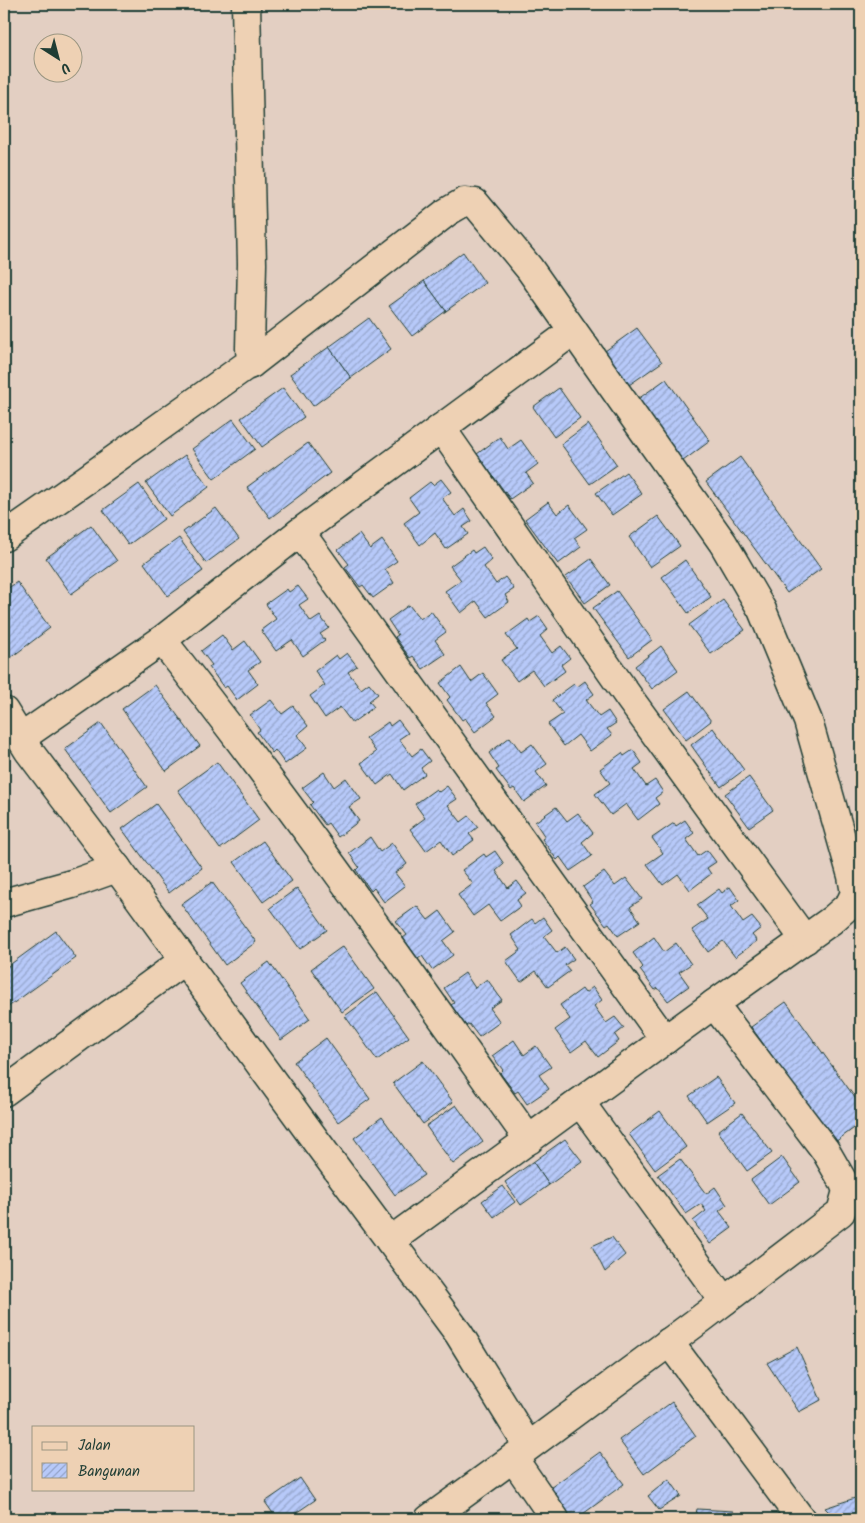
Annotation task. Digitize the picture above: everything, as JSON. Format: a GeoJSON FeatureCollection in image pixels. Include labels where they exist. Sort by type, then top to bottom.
{"type":"FeatureCollection","features":[{"type":"Feature","properties":{"kind":"street"},"geometry":{"type":"LineString","coordinates":[[246,4],[252,264],[251,364]]}},
{"type":"Feature","properties":{"kind":"street"},"geometry":{"type":"LineString","coordinates":[[4,537],[244,367],[251,364],[447,212],[464,202],[475,203],[529,268],[723,543],[762,610],[808,721],[852,876],[855,893],[850,904],[805,940],[714,1004],[390,1241]]}},
{"type":"Feature","properties":{"kind":"street"},"geometry":{"type":"LineString","coordinates":[[21,738],[162,640],[300,532],[573,331]]}},
{"type":"Feature","properties":{"kind":"street"},"geometry":{"type":"LineString","coordinates":[[441,428],[630,699],[805,940]]}},
{"type":"Feature","properties":{"kind":"street"},"geometry":{"type":"LineString","coordinates":[[300,532],[665,1040]]}},
{"type":"Feature","properties":{"kind":"street"},"geometry":{"type":"LineString","coordinates":[[162,640],[218,710],[308,832],[529,1140]]}},
{"type":"Feature","properties":{"kind":"street"},"geometry":{"type":"LineString","coordinates":[[4,710],[28,750],[117,868],[459,1334],[555,1519]]}},
{"type":"Feature","properties":{"kind":"street"},"geometry":{"type":"LineString","coordinates":[[4,903],[72,884],[117,868]]}},
{"type":"Feature","properties":{"kind":"street"},"geometry":{"type":"LineString","coordinates":[[4,1092],[184,961]]}},
{"type":"Feature","properties":{"kind":"street"},"geometry":{"type":"LineString","coordinates":[[428,1519],[669,1342],[841,1212],[847,1191],[825,1150],[714,1004]]}},
{"type":"Feature","properties":{"kind":"street"},"geometry":{"type":"LineString","coordinates":[[580,1102],[724,1301]]}},
{"type":"Feature","properties":{"kind":"street"},"geometry":{"type":"LineString","coordinates":[[669,1342],[801,1519]]}},
{"type":"Feature","properties":{"kind":"building"},"geometry":{"type":"Polygon","coordinates":[[[463,252],[485,283],[446,311],[424,281],[463,252]]]}},
{"type":"Feature","properties":{"kind":"building"},"geometry":{"type":"Polygon","coordinates":[[[424,281],[446,311],[412,336],[389,306],[424,281]]]}},
{"type":"Feature","properties":{"kind":"building"},"geometry":{"type":"Polygon","coordinates":[[[369,318],[391,349],[351,378],[329,347],[369,318]]]}},
{"type":"Feature","properties":{"kind":"building"},"geometry":{"type":"Polygon","coordinates":[[[637,328],[662,362],[629,385],[605,351],[637,328]]]}},
{"type":"Feature","properties":{"kind":"building"},"geometry":{"type":"Polygon","coordinates":[[[329,347],[351,378],[313,406],[290,374],[329,347]]]}},
{"type":"Feature","properties":{"kind":"building"},"geometry":{"type":"Polygon","coordinates":[[[666,379],[710,441],[683,461],[638,399],[666,379]]]}},
{"type":"Feature","properties":{"kind":"building"},"geometry":{"type":"Polygon","coordinates":[[[283,388],[304,417],[262,447],[241,418],[283,388]]]}},
{"type":"Feature","properties":{"kind":"building"},"geometry":{"type":"Polygon","coordinates":[[[559,388],[580,418],[554,437],[533,407],[559,388]]]}},
{"type":"Feature","properties":{"kind":"building"},"geometry":{"type":"Polygon","coordinates":[[[233,419],[255,449],[214,479],[192,449],[233,419]]]}},
{"type":"Feature","properties":{"kind":"building"},"geometry":{"type":"Polygon","coordinates":[[[588,424],[617,465],[590,484],[561,444],[588,424]]]}},
{"type":"Feature","properties":{"kind":"building"},"geometry":{"type":"Polygon","coordinates":[[[500,437],[508,449],[521,440],[538,464],[526,473],[533,483],[510,499],[477,454],[500,437]]]}},
{"type":"Feature","properties":{"kind":"building"},"geometry":{"type":"Polygon","coordinates":[[[308,443],[330,473],[270,518],[247,487],[308,443]]]}},
{"type":"Feature","properties":{"kind":"building"},"geometry":{"type":"Polygon","coordinates":[[[185,455],[209,487],[170,516],[146,483],[185,455]]]}},
{"type":"Feature","properties":{"kind":"building"},"geometry":{"type":"Polygon","coordinates":[[[740,457],[821,569],[787,593],[706,482],[740,457]]]}},
{"type":"Feature","properties":{"kind":"building"},"geometry":{"type":"Polygon","coordinates":[[[626,472],[642,494],[612,515],[596,493],[626,472]]]}},
{"type":"Feature","properties":{"kind":"building"},"geometry":{"type":"Polygon","coordinates":[[[441,479],[451,492],[442,498],[455,516],[464,509],[472,521],[463,527],[468,534],[446,549],[435,533],[420,545],[404,523],[419,512],[409,498],[430,482],[433,485],[441,479]]]}},
{"type":"Feature","properties":{"kind":"building"},"geometry":{"type":"Polygon","coordinates":[[[139,484],[164,519],[128,545],[103,510],[139,484]]]}},
{"type":"Feature","properties":{"kind":"building"},"geometry":{"type":"Polygon","coordinates":[[[548,502],[557,514],[569,505],[587,529],[574,538],[581,547],[558,564],[525,519],[548,502]]]}},
{"type":"Feature","properties":{"kind":"building"},"geometry":{"type":"Polygon","coordinates":[[[216,508],[239,539],[206,563],[183,532],[216,508]]]}},
{"type":"Feature","properties":{"kind":"building"},"geometry":{"type":"Polygon","coordinates":[[[658,516],[680,546],[650,567],[629,537],[658,516]]]}},
{"type":"Feature","properties":{"kind":"building"},"geometry":{"type":"Polygon","coordinates":[[[91,525],[117,561],[71,594],[46,558],[91,525]]]}},
{"type":"Feature","properties":{"kind":"building"},"geometry":{"type":"Polygon","coordinates":[[[359,534],[370,549],[382,540],[397,561],[385,569],[394,583],[373,598],[363,585],[360,587],[345,567],[349,564],[338,550],[359,534]]]}},
{"type":"Feature","properties":{"kind":"building"},"geometry":{"type":"Polygon","coordinates":[[[179,538],[203,571],[168,596],[144,563],[179,538]]]}},
{"type":"Feature","properties":{"kind":"building"},"geometry":{"type":"Polygon","coordinates":[[[483,547],[492,560],[484,567],[496,584],[505,577],[514,589],[505,595],[509,602],[488,617],[476,601],[461,613],[445,591],[461,580],[450,566],[472,550],[474,553],[483,547]]]}},
{"type":"Feature","properties":{"kind":"building"},"geometry":{"type":"Polygon","coordinates":[[[591,559],[610,585],[585,603],[566,577],[591,559]]]}},
{"type":"Feature","properties":{"kind":"building"},"geometry":{"type":"Polygon","coordinates":[[[685,560],[711,597],[688,613],[662,577],[685,560]]]}},
{"type":"Feature","properties":{"kind":"building"},"geometry":{"type":"Polygon","coordinates":[[[17,582],[50,628],[5,662],[4,591],[17,582]]]}},
{"type":"Feature","properties":{"kind":"building"},"geometry":{"type":"Polygon","coordinates":[[[298,586],[308,599],[299,605],[311,622],[320,616],[329,628],[320,634],[325,640],[303,656],[292,640],[276,651],[261,630],[276,619],[266,604],[287,589],[289,592],[298,586]]]}},
{"type":"Feature","properties":{"kind":"building"},"geometry":{"type":"Polygon","coordinates":[[[617,591],[652,640],[629,657],[593,608],[617,591]]]}},
{"type":"Feature","properties":{"kind":"building"},"geometry":{"type":"Polygon","coordinates":[[[723,600],[745,630],[711,654],[689,625],[723,600]]]}},
{"type":"Feature","properties":{"kind":"building"},"geometry":{"type":"Polygon","coordinates":[[[409,605],[420,619],[431,611],[446,632],[435,640],[445,654],[423,669],[413,656],[410,658],[395,637],[398,635],[388,620],[409,605]]]}},
{"type":"Feature","properties":{"kind":"building"},"geometry":{"type":"Polygon","coordinates":[[[539,616],[548,629],[540,636],[552,653],[561,646],[570,658],[561,665],[565,671],[544,686],[532,670],[517,681],[501,660],[517,649],[506,635],[528,619],[530,622],[539,616]]]}},
{"type":"Feature","properties":{"kind":"building"},"geometry":{"type":"Polygon","coordinates":[[[222,635],[233,650],[245,641],[260,662],[248,670],[258,684],[237,700],[227,686],[224,688],[209,667],[212,665],[201,651],[222,635]]]}},
{"type":"Feature","properties":{"kind":"building"},"geometry":{"type":"Polygon","coordinates":[[[661,646],[678,670],[652,689],[635,666],[661,646]]]}},
{"type":"Feature","properties":{"kind":"building"},"geometry":{"type":"Polygon","coordinates":[[[347,653],[357,666],[348,672],[361,689],[369,683],[378,694],[369,701],[374,707],[352,723],[340,707],[325,718],[310,696],[325,685],[315,671],[336,655],[339,659],[347,653]]]}},
{"type":"Feature","properties":{"kind":"building"},"geometry":{"type":"Polygon","coordinates":[[[461,667],[471,682],[483,673],[498,694],[486,703],[496,716],[475,732],[465,718],[462,720],[447,700],[450,697],[440,683],[461,667]]]}},
{"type":"Feature","properties":{"kind":"building"},"geometry":{"type":"Polygon","coordinates":[[[585,681],[594,694],[586,700],[599,717],[608,711],[616,723],[607,729],[612,735],[590,751],[578,735],[564,746],[548,724],[563,714],[552,700],[574,684],[577,687],[585,681]]]}},
{"type":"Feature","properties":{"kind":"building"},"geometry":{"type":"Polygon","coordinates":[[[155,685],[200,746],[166,771],[122,709],[155,685]]]}},
{"type":"Feature","properties":{"kind":"building"},"geometry":{"type":"Polygon","coordinates":[[[689,691],[711,721],[686,740],[664,709],[689,691]]]}},
{"type":"Feature","properties":{"kind":"building"},"geometry":{"type":"Polygon","coordinates":[[[271,700],[282,714],[293,706],[308,726],[297,735],[307,748],[285,764],[275,750],[272,753],[257,732],[260,730],[250,715],[271,700]]]}},
{"type":"Feature","properties":{"kind":"building"},"geometry":{"type":"Polygon","coordinates":[[[398,720],[408,733],[399,739],[412,756],[421,749],[430,761],[421,768],[425,774],[403,790],[392,774],[377,785],[361,763],[376,752],[366,738],[388,722],[390,726],[398,720]]]}},
{"type":"Feature","properties":{"kind":"building"},"geometry":{"type":"Polygon","coordinates":[[[101,723],[147,787],[111,813],[65,749],[101,723]]]}},
{"type":"Feature","properties":{"kind":"building"},"geometry":{"type":"Polygon","coordinates":[[[713,728],[744,770],[721,787],[691,745],[713,728]]]}},
{"type":"Feature","properties":{"kind":"building"},"geometry":{"type":"Polygon","coordinates":[[[510,737],[521,752],[532,744],[547,764],[536,772],[546,786],[524,802],[514,788],[511,790],[496,770],[499,768],[489,753],[510,737]]]}},
{"type":"Feature","properties":{"kind":"building"},"geometry":{"type":"Polygon","coordinates":[[[633,750],[642,763],[634,769],[646,786],[655,780],[663,792],[655,798],[659,804],[638,820],[626,804],[611,815],[595,794],[610,783],[600,769],[622,753],[624,756],[633,750]]]}},
{"type":"Feature","properties":{"kind":"building"},"geometry":{"type":"Polygon","coordinates":[[[217,762],[259,820],[220,849],[178,790],[217,762]]]}},
{"type":"Feature","properties":{"kind":"building"},"geometry":{"type":"Polygon","coordinates":[[[324,772],[334,787],[346,778],[361,799],[349,807],[359,821],[338,837],[328,823],[325,825],[310,805],[313,802],[302,788],[324,772]]]}},
{"type":"Feature","properties":{"kind":"building"},"geometry":{"type":"Polygon","coordinates":[[[749,777],[773,810],[749,827],[725,794],[749,777]]]}},
{"type":"Feature","properties":{"kind":"building"},"geometry":{"type":"Polygon","coordinates":[[[447,786],[457,799],[448,805],[461,822],[469,816],[478,827],[469,834],[474,840],[452,856],[441,840],[426,851],[410,829],[425,818],[415,804],[436,789],[439,792],[447,786]]]}},
{"type":"Feature","properties":{"kind":"building"},"geometry":{"type":"Polygon","coordinates":[[[156,804],[202,868],[169,893],[122,829],[156,804]]]}},
{"type":"Feature","properties":{"kind":"building"},"geometry":{"type":"Polygon","coordinates":[[[556,807],[567,821],[578,813],[593,833],[582,842],[592,856],[570,871],[560,857],[557,860],[542,839],[545,837],[535,822],[556,807]]]}},
{"type":"Feature","properties":{"kind":"building"},"geometry":{"type":"Polygon","coordinates":[[[685,820],[694,833],[686,839],[698,856],[707,850],[716,862],[707,868],[711,874],[690,890],[678,874],[663,885],[647,864],[663,853],[652,838],[674,823],[676,826],[685,820]]]}},
{"type":"Feature","properties":{"kind":"building"},"geometry":{"type":"Polygon","coordinates":[[[370,837],[380,852],[392,843],[407,864],[395,873],[405,886],[384,902],[374,888],[371,891],[356,870],[359,867],[349,853],[370,837]]]}},
{"type":"Feature","properties":{"kind":"building"},"geometry":{"type":"Polygon","coordinates":[[[263,841],[292,881],[263,902],[234,862],[263,841]]]}},
{"type":"Feature","properties":{"kind":"building"},"geometry":{"type":"Polygon","coordinates":[[[495,851],[504,864],[496,871],[508,888],[517,881],[526,893],[517,900],[521,906],[500,921],[488,905],[473,916],[458,895],[473,884],[462,870],[484,854],[486,857],[495,851]]]}},
{"type":"Feature","properties":{"kind":"building"},"geometry":{"type":"Polygon","coordinates":[[[604,872],[615,886],[626,878],[642,899],[630,907],[640,921],[618,936],[609,923],[606,925],[590,904],[593,902],[583,887],[604,872]]]}},
{"type":"Feature","properties":{"kind":"building"},"geometry":{"type":"Polygon","coordinates":[[[212,882],[256,942],[225,965],[181,904],[212,882]]]}},
{"type":"Feature","properties":{"kind":"building"},"geometry":{"type":"Polygon","coordinates":[[[730,887],[739,900],[731,906],[743,923],[752,917],[761,928],[752,935],[757,941],[735,957],[723,941],[708,952],[692,930],[708,919],[697,905],[719,889],[722,893],[730,887]]]}},
{"type":"Feature","properties":{"kind":"building"},"geometry":{"type":"Polygon","coordinates":[[[297,888],[327,930],[300,949],[270,908],[297,888]]]}},
{"type":"Feature","properties":{"kind":"building"},"geometry":{"type":"Polygon","coordinates":[[[417,906],[428,920],[440,911],[455,932],[443,941],[453,955],[432,970],[422,956],[418,959],[403,938],[407,935],[396,921],[417,906]]]}},
{"type":"Feature","properties":{"kind":"building"},"geometry":{"type":"Polygon","coordinates":[[[543,917],[552,930],[544,936],[557,953],[565,947],[574,959],[565,965],[570,971],[548,987],[536,971],[521,982],[506,961],[521,950],[511,935],[532,919],[535,923],[543,917]]]}},
{"type":"Feature","properties":{"kind":"building"},"geometry":{"type":"Polygon","coordinates":[[[56,931],[76,958],[4,1010],[4,969],[56,931]]]}},
{"type":"Feature","properties":{"kind":"building"},"geometry":{"type":"Polygon","coordinates":[[[654,937],[664,952],[676,943],[691,964],[679,972],[689,986],[668,1001],[658,988],[655,990],[640,970],[643,967],[633,953],[654,937]]]}},
{"type":"Feature","properties":{"kind":"building"},"geometry":{"type":"Polygon","coordinates":[[[343,946],[374,989],[342,1012],[311,969],[343,946]]]}},
{"type":"Feature","properties":{"kind":"building"},"geometry":{"type":"Polygon","coordinates":[[[269,962],[310,1019],[281,1040],[240,983],[269,962]]]}},
{"type":"Feature","properties":{"kind":"building"},"geometry":{"type":"Polygon","coordinates":[[[465,973],[475,988],[487,979],[502,1000],[490,1008],[500,1022],[479,1037],[469,1024],[466,1026],[451,1005],[454,1003],[444,988],[465,973]]]}},
{"type":"Feature","properties":{"kind":"building"},"geometry":{"type":"Polygon","coordinates":[[[593,987],[602,1000],[594,1006],[606,1023],[615,1017],[624,1028],[615,1035],[619,1041],[598,1057],[586,1041],[571,1052],[555,1030],[570,1019],[560,1005],[582,989],[585,993],[593,987]]]}},
{"type":"Feature","properties":{"kind":"building"},"geometry":{"type":"Polygon","coordinates":[[[377,992],[409,1037],[377,1060],[345,1016],[377,992]]]}},
{"type":"Feature","properties":{"kind":"building"},"geometry":{"type":"Polygon","coordinates":[[[786,1002],[861,1106],[861,1123],[835,1142],[751,1027],[786,1002]]]}},
{"type":"Feature","properties":{"kind":"building"},"geometry":{"type":"Polygon","coordinates":[[[326,1038],[370,1099],[338,1122],[294,1062],[326,1038]]]}},
{"type":"Feature","properties":{"kind":"building"},"geometry":{"type":"Polygon","coordinates":[[[514,1040],[524,1055],[536,1046],[551,1067],[539,1075],[549,1089],[527,1104],[518,1091],[515,1093],[500,1073],[503,1070],[492,1056],[514,1040]]]}},
{"type":"Feature","properties":{"kind":"building"},"geometry":{"type":"Polygon","coordinates":[[[423,1061],[453,1102],[423,1124],[393,1083],[423,1061]]]}},
{"type":"Feature","properties":{"kind":"building"},"geometry":{"type":"Polygon","coordinates":[[[716,1077],[735,1103],[707,1122],[689,1096],[716,1077]]]}},
{"type":"Feature","properties":{"kind":"building"},"geometry":{"type":"Polygon","coordinates":[[[456,1105],[483,1142],[453,1164],[426,1126],[456,1105]]]}},
{"type":"Feature","properties":{"kind":"building"},"geometry":{"type":"Polygon","coordinates":[[[660,1111],[686,1147],[655,1170],[629,1134],[660,1111]]]}},
{"type":"Feature","properties":{"kind":"building"},"geometry":{"type":"Polygon","coordinates":[[[742,1113],[772,1153],[747,1171],[718,1131],[742,1113]]]}},
{"type":"Feature","properties":{"kind":"building"},"geometry":{"type":"Polygon","coordinates":[[[382,1117],[424,1175],[395,1195],[354,1138],[382,1117]]]}},
{"type":"Feature","properties":{"kind":"building"},"geometry":{"type":"Polygon","coordinates":[[[565,1139],[582,1161],[549,1185],[533,1162],[565,1139]]]}},
{"type":"Feature","properties":{"kind":"building"},"geometry":{"type":"Polygon","coordinates":[[[782,1157],[800,1182],[769,1205],[751,1180],[782,1157]]]}},
{"type":"Feature","properties":{"kind":"building"},"geometry":{"type":"Polygon","coordinates":[[[680,1159],[706,1194],[715,1187],[727,1205],[719,1211],[732,1228],[710,1244],[693,1221],[706,1211],[701,1204],[686,1214],[658,1175],[680,1159]]]}},
{"type":"Feature","properties":{"kind":"building"},"geometry":{"type":"Polygon","coordinates":[[[533,1162],[549,1185],[521,1205],[505,1182],[533,1162]]]}},
{"type":"Feature","properties":{"kind":"building"},"geometry":{"type":"Polygon","coordinates":[[[503,1186],[515,1202],[494,1217],[482,1201],[503,1186]]]}},
{"type":"Feature","properties":{"kind":"building"},"geometry":{"type":"Polygon","coordinates":[[[612,1237],[625,1255],[605,1272],[592,1246],[612,1237]]]}},
{"type":"Feature","properties":{"kind":"building"},"geometry":{"type":"Polygon","coordinates":[[[797,1347],[821,1400],[799,1412],[767,1363],[797,1347]]]}},
{"type":"Feature","properties":{"kind":"building"},"geometry":{"type":"Polygon","coordinates":[[[672,1402],[696,1436],[644,1474],[619,1440],[672,1402]]]}},
{"type":"Feature","properties":{"kind":"building"},"geometry":{"type":"Polygon","coordinates":[[[600,1452],[624,1484],[576,1519],[562,1519],[543,1493],[600,1452]]]}},
{"type":"Feature","properties":{"kind":"building"},"geometry":{"type":"Polygon","coordinates":[[[300,1478],[315,1500],[287,1519],[277,1519],[265,1502],[300,1478]]]}},
{"type":"Feature","properties":{"kind":"building"},"geometry":{"type":"Polygon","coordinates":[[[669,1479],[681,1496],[659,1510],[648,1496],[669,1479]]]}},
{"type":"Feature","properties":{"kind":"building"},"geometry":{"type":"Polygon","coordinates":[[[855,1498],[861,1505],[861,1519],[836,1519],[825,1508],[855,1498]]]}},
{"type":"Feature","properties":{"kind":"building"},"geometry":{"type":"Polygon","coordinates":[[[697,1509],[733,1511],[735,1519],[695,1519],[697,1509]]]}}]}
